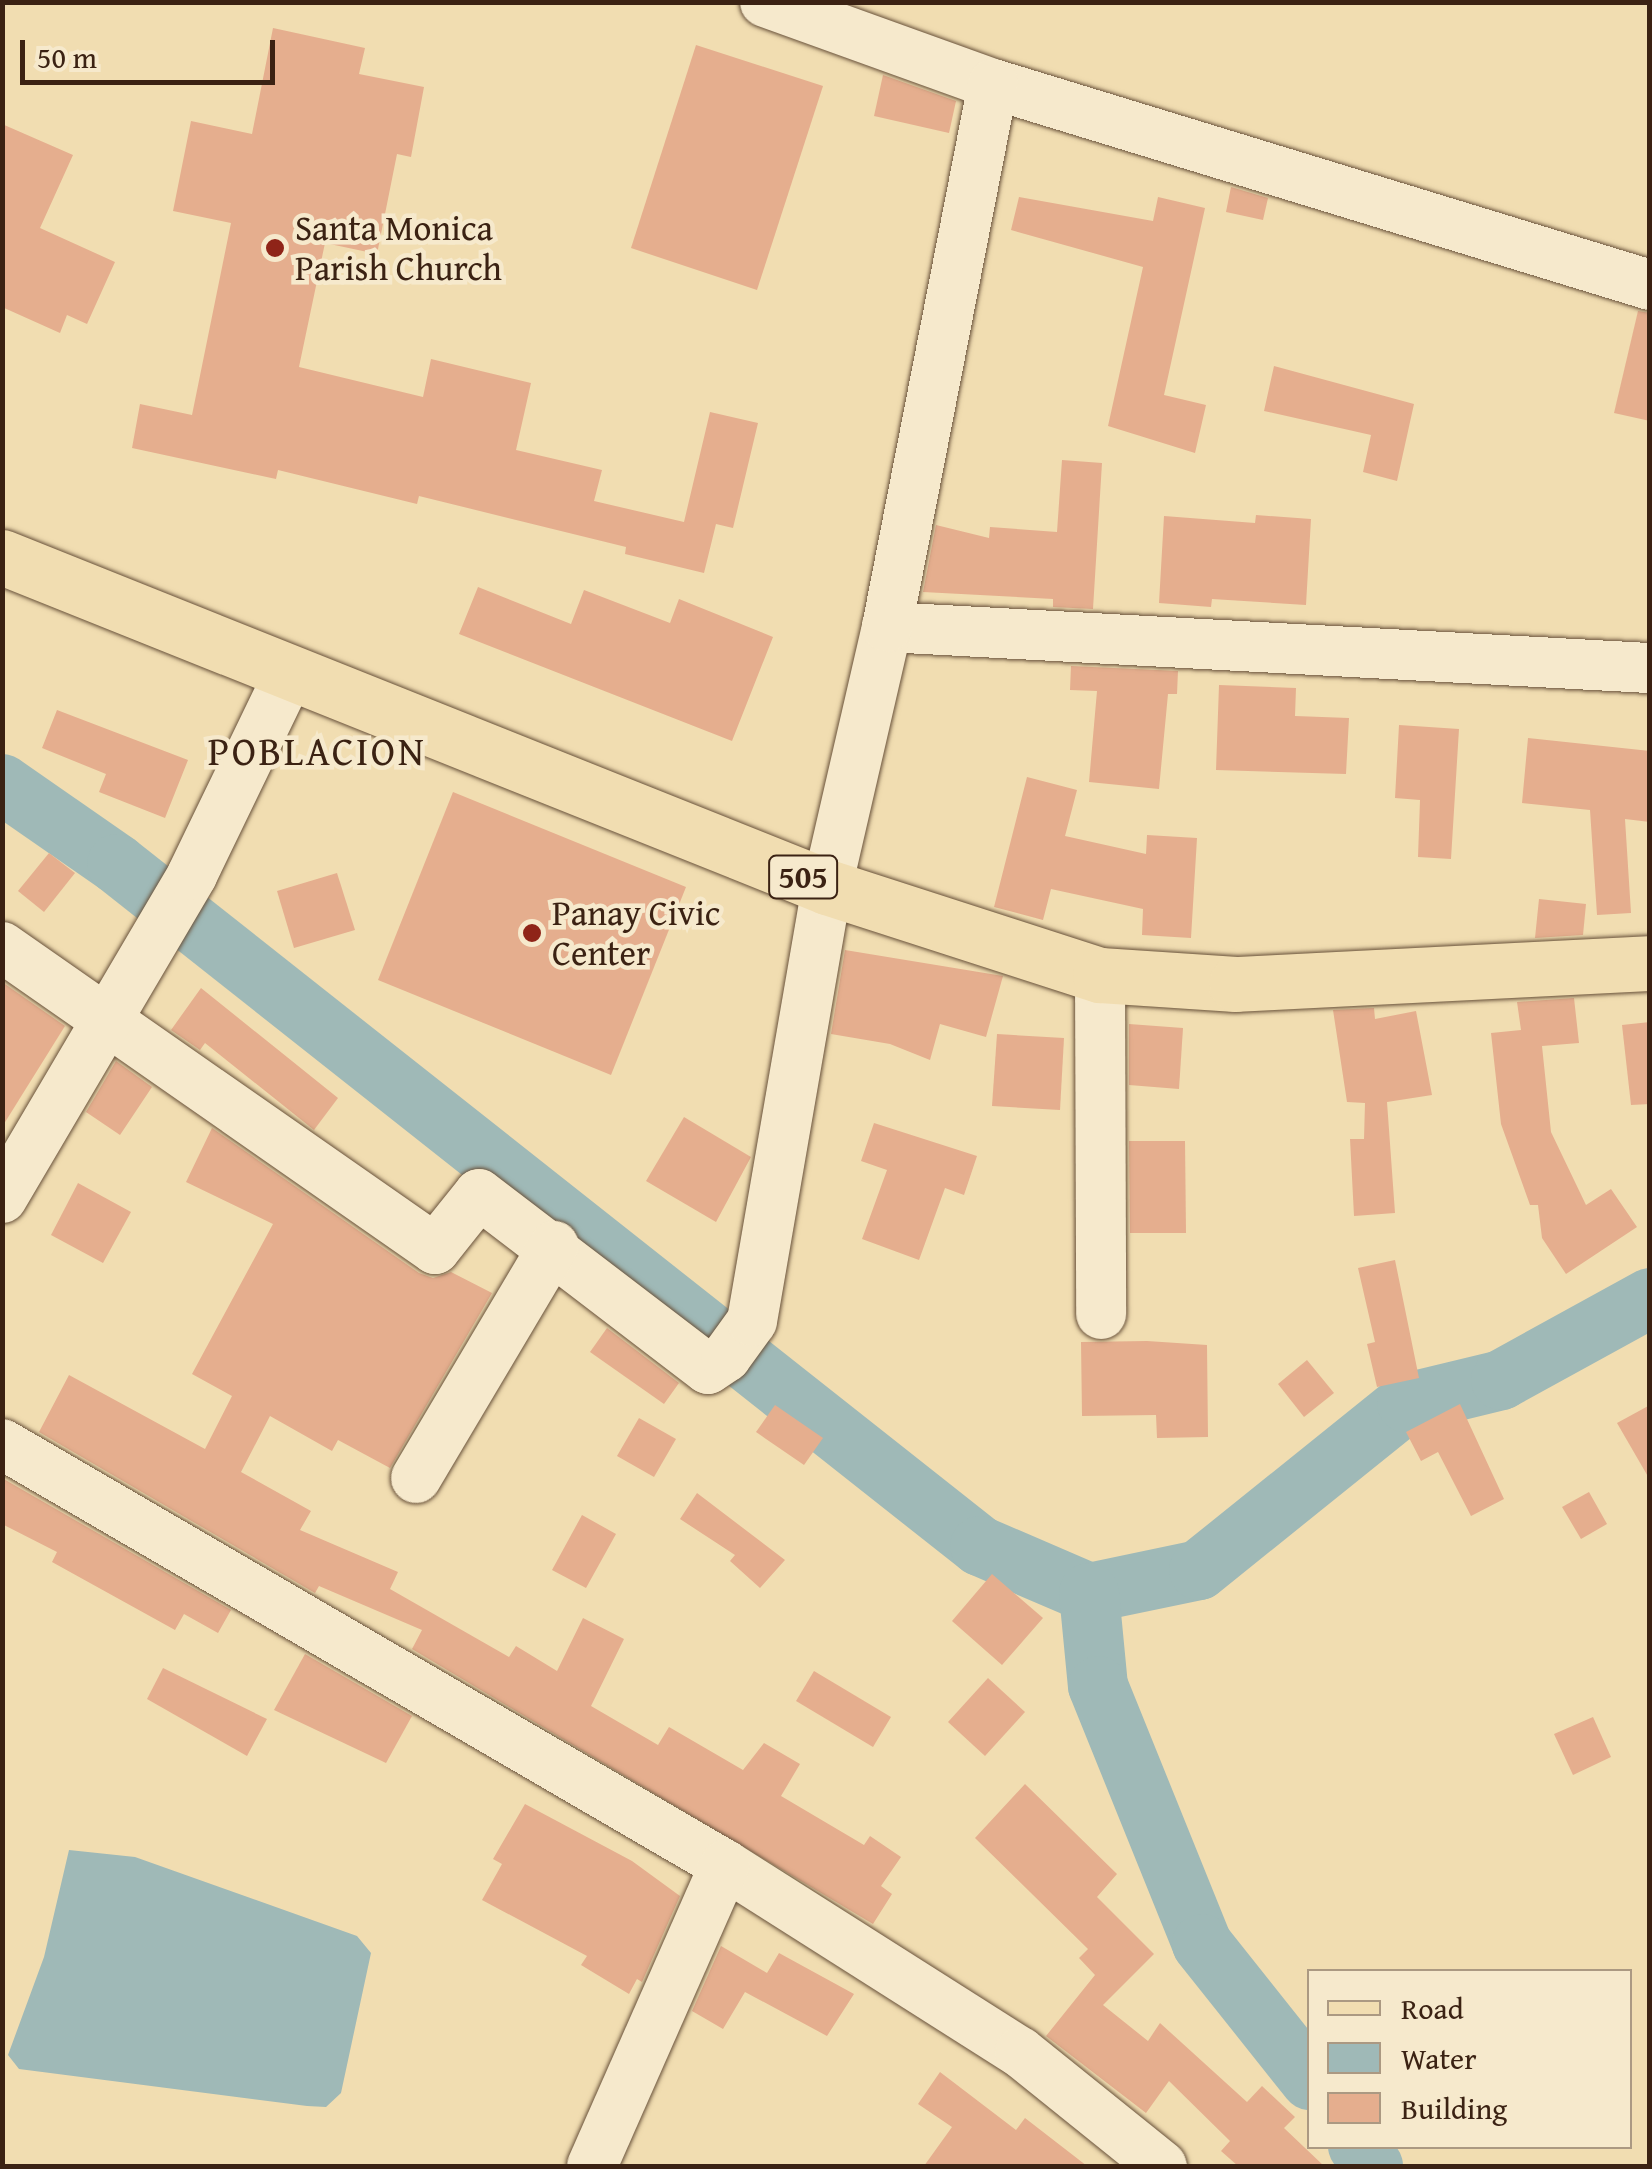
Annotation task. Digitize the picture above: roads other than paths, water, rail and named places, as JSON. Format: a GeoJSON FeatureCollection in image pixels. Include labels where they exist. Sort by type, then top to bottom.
{"type":"FeatureCollection","features":[{"type":"Feature","properties":{"kind":"main road","name":"505"},"geometry":{"type":"LineString","coordinates":[[2,557],[827,887],[1100,975],[1236,984],[1650,963]]}},
{"type":"Feature","properties":{"kind":"street"},"geometry":{"type":"LineString","coordinates":[[765,2],[993,84],[1650,285]]}},
{"type":"Feature","properties":{"kind":"street"},"geometry":{"type":"LineString","coordinates":[[2,947],[435,1249],[479,1194],[554,1246],[708,1369],[739,1339],[827,887],[887,627],[993,84]]}},
{"type":"Feature","properties":{"kind":"street"},"geometry":{"type":"LineString","coordinates":[[887,627],[1650,668]]}},
{"type":"Feature","properties":{"kind":"street"},"geometry":{"type":"LineString","coordinates":[[2,1198],[109,1024],[192,874],[289,674]]}},
{"type":"Feature","properties":{"kind":"street"},"geometry":{"type":"LineString","coordinates":[[1100,975],[1101,1314]]}},
{"type":"Feature","properties":{"kind":"street"},"geometry":{"type":"LineString","coordinates":[[416,1478],[554,1246]]}},
{"type":"Feature","properties":{"kind":"street"},"geometry":{"type":"LineString","coordinates":[[2,1444],[724,1864],[1020,2052],[1162,2166]]}},
{"type":"Feature","properties":{"kind":"street"},"geometry":{"type":"LineString","coordinates":[[592,2166],[724,1864]]}},
{"type":"Feature","properties":{"kind":"water"},"geometry":{"type":"Polygon","coordinates":[[[69,1850],[135,1857],[357,1936],[371,1953],[341,2093],[326,2107],[307,2106],[19,2069],[8,2055],[44,1957],[69,1850]]]}},
{"type":"Feature","properties":{"kind":"waterway"},"geometry":{"type":"LineString","coordinates":[[2,784],[117,864],[980,1546],[1089,1593],[1199,1570],[1407,1403],[1501,1380],[1650,1298]]}},
{"type":"Feature","properties":{"kind":"waterway"},"geometry":{"type":"LineString","coordinates":[[1089,1593],[1098,1686],[1202,1944],[1307,2076]]}},
{"type":"Feature","properties":{"kind":"waterway"},"geometry":{"type":"LineString","coordinates":[[1360,2149],[1373,2166]]}},
{"type":"Feature","properties":{"kind":"place","name":"Santa Monica Parish Church"},"geometry":{"type":"Point","coordinates":[275,248]}},
{"type":"Feature","properties":{"kind":"place","name":"Panay Civic Center"},"geometry":{"type":"Point","coordinates":[532,933]}},
{"type":"Feature","properties":{"kind":"district","name":"POBLACION"},"geometry":{"type":"Point","coordinates":[317,751]}}]}
